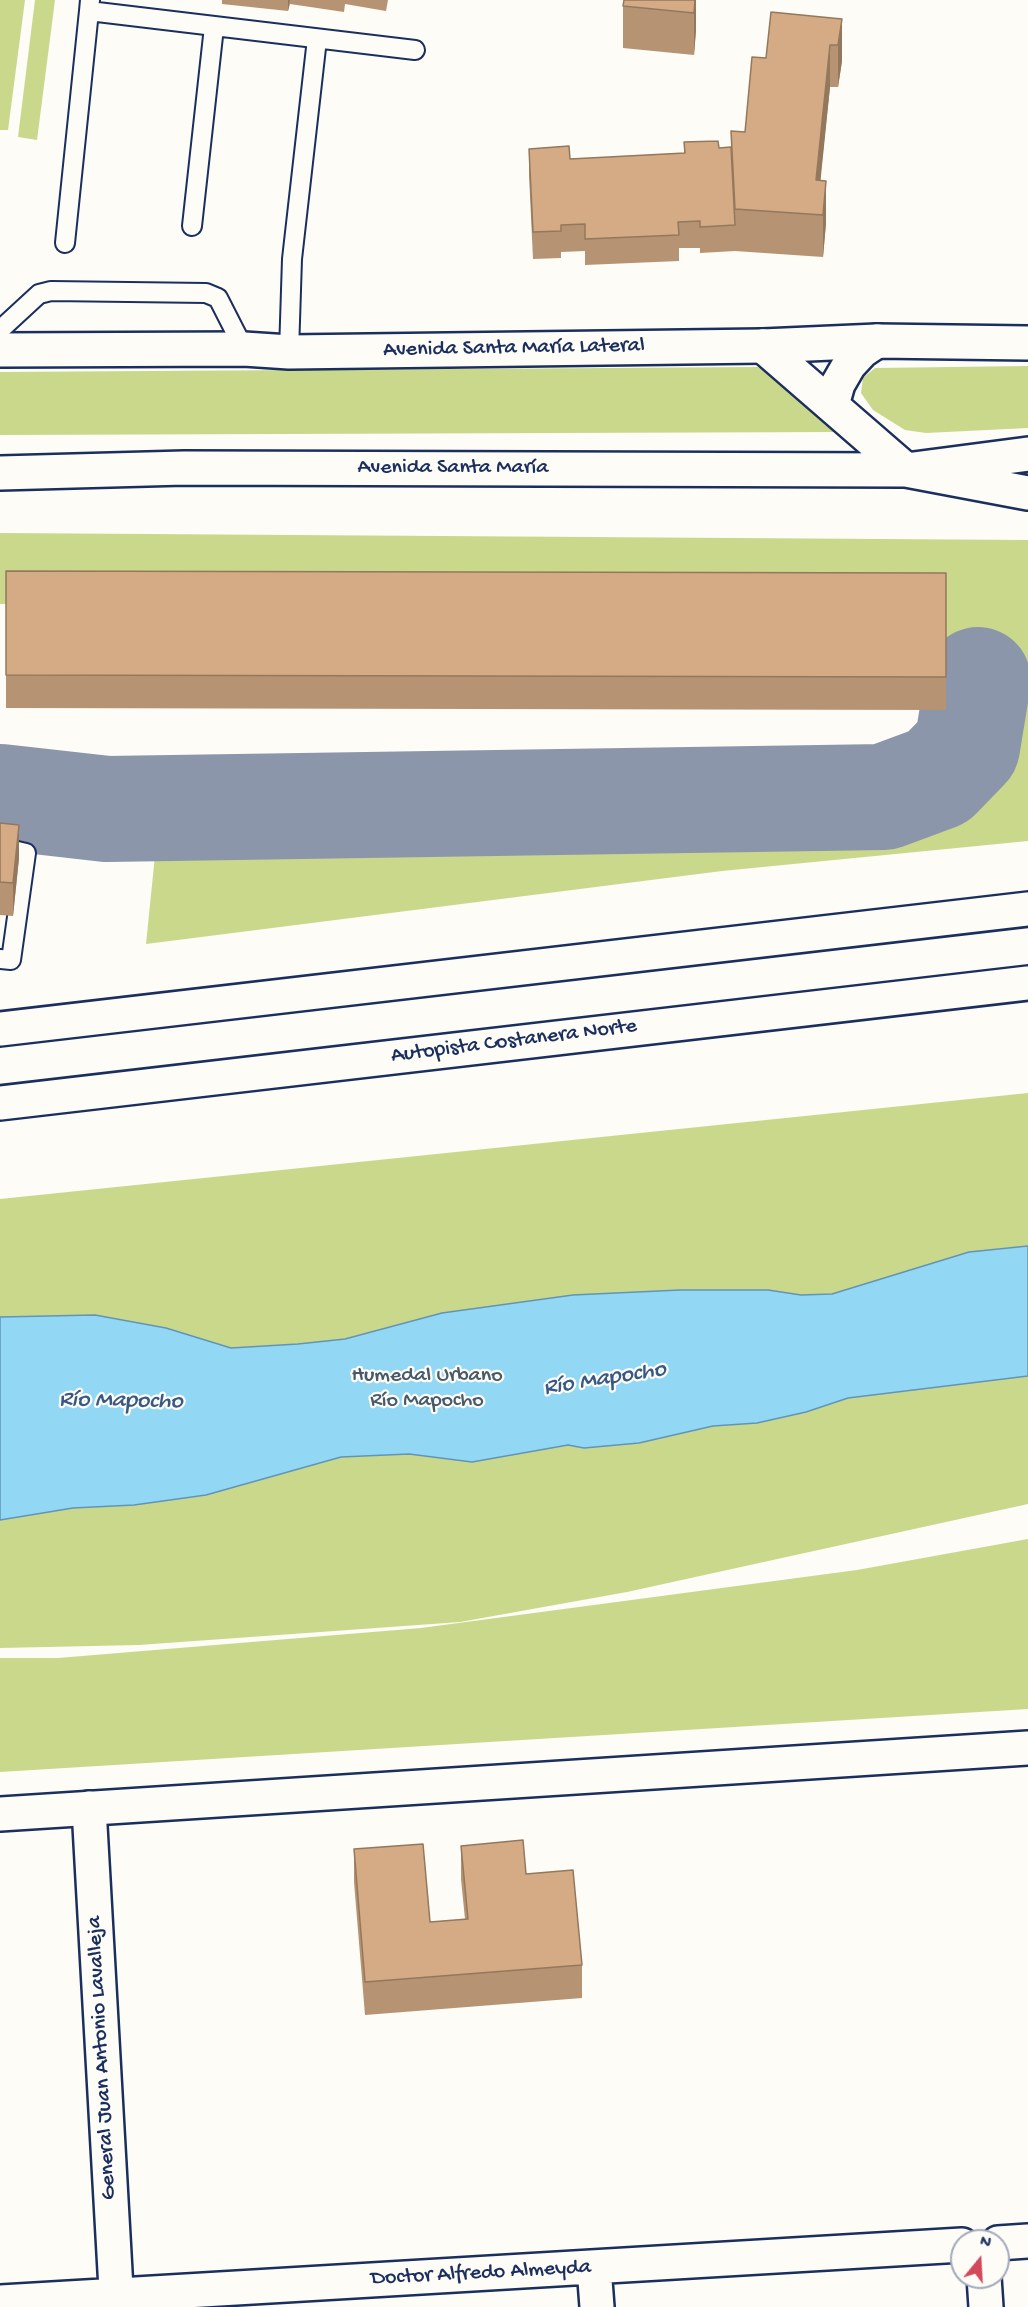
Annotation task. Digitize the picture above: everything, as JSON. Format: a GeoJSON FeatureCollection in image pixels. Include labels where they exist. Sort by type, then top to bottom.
{"type":"FeatureCollection","features":[{"type":"Feature","properties":{"kind":"main road","name":"Avenida Santa María Lateral"},"geometry":{"type":"LineString","coordinates":[[0,350],[244,349],[289,352],[763,346],[877,341],[1028,343]]}},
{"type":"Feature","properties":{"kind":"main road"},"geometry":{"type":"LineString","coordinates":[[832,405],[838,384],[849,365],[862,351],[877,341]]}},
{"type":"Feature","properties":{"kind":"main road"},"geometry":{"type":"LineString","coordinates":[[763,346],[906,470]]}},
{"type":"Feature","properties":{"kind":"main road","name":"Avenida Santa María"},"geometry":{"type":"LineString","coordinates":[[0,473],[184,468],[906,470],[1028,454]]}},
{"type":"Feature","properties":{"kind":"main road","name":"Avenida Santa María"},"geometry":{"type":"LineString","coordinates":[[906,470],[1028,493]]}},
{"type":"Feature","properties":{"kind":"main road"},"geometry":{"type":"LineString","coordinates":[[0,1029],[1028,909]]}},
{"type":"Feature","properties":{"kind":"main road","name":"Autopista Costanera Norte"},"geometry":{"type":"LineString","coordinates":[[0,1103],[1028,983]]}},
{"type":"Feature","properties":{"kind":"main road"},"geometry":{"type":"LineString","coordinates":[[877,1001],[1028,1000]]}},
{"type":"Feature","properties":{"kind":"main road"},"geometry":{"type":"LineString","coordinates":[[0,1814],[1028,1749]]}},
{"type":"Feature","properties":{"kind":"main road","name":"General Juan Antonio Lavalleja"},"geometry":{"type":"LineString","coordinates":[[89,1808],[116,2301]]}},
{"type":"Feature","properties":{"kind":"main road"},"geometry":{"type":"LineString","coordinates":[[1010,2242],[1028,2241]]}},
{"type":"Feature","properties":{"kind":"main road","name":"Doctor Alfredo Almeyda"},"geometry":{"type":"LineString","coordinates":[[0,2302],[116,2301],[594,2267],[950,2246]]}},
{"type":"Feature","properties":{"kind":"main road"},"geometry":{"type":"LineString","coordinates":[[594,2267],[597,2307]]}},
{"type":"Feature","properties":{"kind":"main road"},"geometry":{"type":"LineString","coordinates":[[985,2289],[986,2307]]}},
{"type":"Feature","properties":{"kind":"lane"},"geometry":{"type":"LineString","coordinates":[[65,243],[90,6],[214,27],[415,50]]}},
{"type":"Feature","properties":{"kind":"lane"},"geometry":{"type":"LineString","coordinates":[[192,226],[214,27]]}},
{"type":"Feature","properties":{"kind":"lane"},"geometry":{"type":"LineString","coordinates":[[289,352],[292,259],[317,39]]}},
{"type":"Feature","properties":{"kind":"lane"},"geometry":{"type":"LineString","coordinates":[[0,330],[39,294],[51,291],[206,293],[218,298],[244,349]]}},
{"type":"Feature","properties":{"kind":"lane"},"geometry":{"type":"LineString","coordinates":[[0,847],[26,853],[11,960],[0,959]]}},
{"type":"Feature","properties":{"kind":"green space"},"geometry":{"type":"Polygon","coordinates":[[[0,0],[25,0],[8,130],[0,130],[0,0]]]}},
{"type":"Feature","properties":{"kind":"green space"},"geometry":{"type":"Polygon","coordinates":[[[35,0],[55,0],[37,140],[18,137],[35,0]]]}},
{"type":"Feature","properties":{"kind":"green space"},"geometry":{"type":"Polygon","coordinates":[[[1028,366],[1028,428],[926,433],[905,430],[873,410],[861,393],[863,378],[875,368],[1028,366]]]}},
{"type":"Feature","properties":{"kind":"green space"},"geometry":{"type":"Polygon","coordinates":[[[758,367],[789,379],[837,432],[0,435],[0,372],[758,367]]]}},
{"type":"Feature","properties":{"kind":"green space"},"geometry":{"type":"Polygon","coordinates":[[[0,533],[1028,540],[1028,841],[722,871],[146,944],[157,836],[733,829],[910,824],[948,800],[981,764],[987,661],[946,661],[946,606],[0,604],[0,533]]]}},
{"type":"Feature","properties":{"kind":"green space","name":"Humedal Urbano Río Mapocho"},"geometry":{"type":"Polygon","coordinates":[[[1028,1093],[1028,1504],[627,1592],[460,1622],[139,1645],[0,1648],[0,1199],[1028,1093]]]}},
{"type":"Feature","properties":{"kind":"green space"},"geometry":{"type":"Polygon","coordinates":[[[1028,1539],[1028,1709],[0,1772],[0,1658],[58,1658],[421,1628],[857,1570],[1028,1539]]]}},
{"type":"Feature","properties":{"kind":"water","name":"Río Mapocho"},"geometry":{"type":"Polygon","coordinates":[[[1028,1246],[1028,1376],[848,1398],[806,1412],[757,1423],[713,1426],[639,1443],[584,1448],[568,1445],[472,1462],[409,1454],[341,1457],[206,1495],[134,1505],[73,1508],[0,1520],[0,1317],[95,1315],[166,1328],[231,1348],[298,1344],[345,1339],[442,1313],[573,1295],[680,1290],[768,1290],[801,1295],[832,1294],[969,1252],[1028,1246]]]}},
{"type":"Feature","properties":{"kind":"building"},"geometry":{"type":"Polygon","coordinates":[[[624,0],[695,0],[694,13],[623,6],[624,0]]]}},
{"type":"Feature","properties":{"kind":"building"},"geometry":{"type":"Polygon","coordinates":[[[771,12],[842,19],[838,45],[830,45],[816,180],[826,181],[823,215],[735,209],[731,131],[745,132],[752,57],[766,58],[771,12]]]}},
{"type":"Feature","properties":{"kind":"building"},"geometry":{"type":"Polygon","coordinates":[[[718,141],[719,148],[731,147],[735,225],[700,227],[700,221],[678,222],[679,235],[585,239],[585,224],[561,225],[561,231],[533,232],[529,149],[569,146],[570,159],[685,153],[684,142],[718,141]]]}},
{"type":"Feature","properties":{"kind":"building"},"geometry":{"type":"Polygon","coordinates":[[[6,571],[946,573],[946,677],[6,675],[6,571]]]}},
{"type":"Feature","properties":{"kind":"building"},"geometry":{"type":"Polygon","coordinates":[[[0,823],[19,825],[13,883],[0,882],[0,823]]]}},
{"type":"Feature","properties":{"kind":"building"},"geometry":{"type":"Polygon","coordinates":[[[523,1840],[526,1874],[573,1870],[582,1965],[365,1982],[354,1849],[423,1844],[430,1922],[468,1919],[461,1846],[523,1840]]]}},
{"type":"Feature","properties":{"kind":"taxiway"},"geometry":{"type":"LineString","coordinates":[[0,797],[107,809],[884,797],[938,777],[967,747],[978,680]]}}]}
